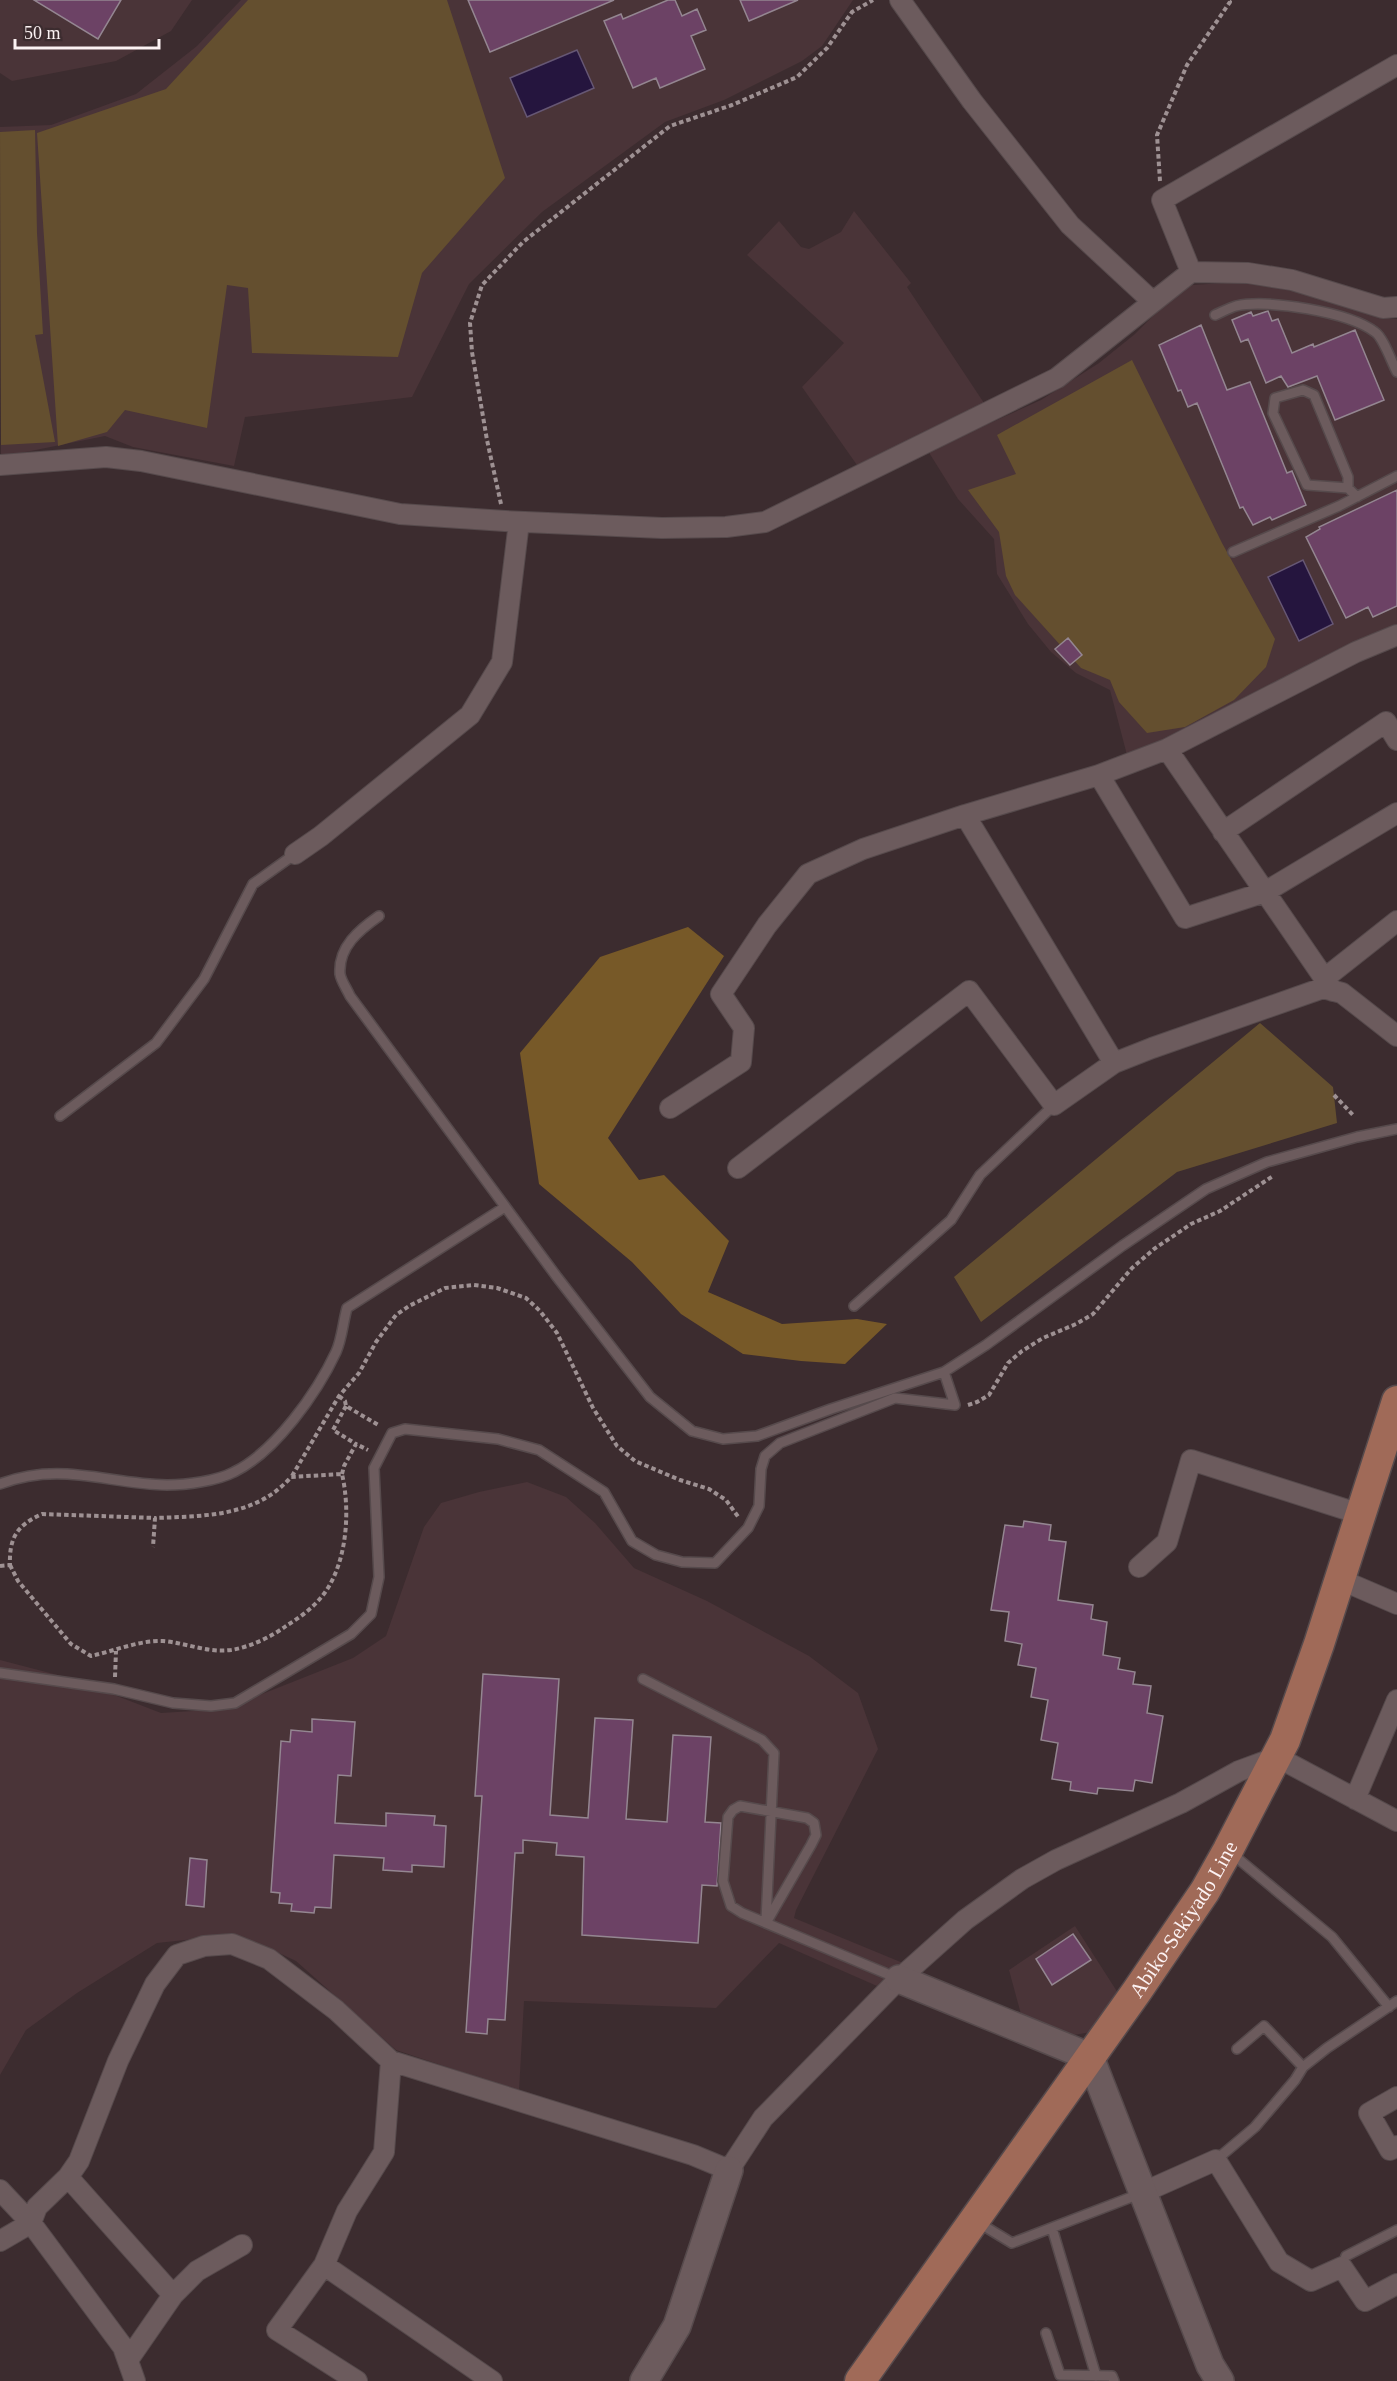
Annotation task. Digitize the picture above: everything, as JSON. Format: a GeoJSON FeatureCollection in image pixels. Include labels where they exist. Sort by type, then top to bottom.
{"type":"FeatureCollection","features":[{"type":"Feature","properties":{"kind":"main road","name":"Abiko-Sekiyado Line"},"geometry":{"type":"LineString","coordinates":[[860,2381],[1178,1932],[1228,1850],[1277,1757],[1318,1644],[1397,1401]]}},
{"type":"Feature","properties":{"kind":"street"},"geometry":{"type":"LineString","coordinates":[[900,0],[972,100],[1070,225],[1153,302]]}},
{"type":"Feature","properties":{"kind":"street"},"geometry":{"type":"LineString","coordinates":[[1191,272],[1162,200],[1397,64]]}},
{"type":"Feature","properties":{"kind":"street"},"geometry":{"type":"LineString","coordinates":[[0,465],[106,457],[129,459],[400,513],[512,522],[663,528],[726,527],[765,522],[1057,378],[1191,272],[1248,273],[1292,280],[1383,308],[1397,307]]}},
{"type":"Feature","properties":{"kind":"street"},"geometry":{"type":"LineString","coordinates":[[295,854],[321,836],[470,715],[502,662],[512,522]]}},
{"type":"Feature","properties":{"kind":"street"},"geometry":{"type":"LineString","coordinates":[[670,1108],[741,1062],[744,1028],[721,994],[768,925],[808,874],[863,849],[965,815],[1099,775],[1167,749],[1356,652],[1397,635]]}},
{"type":"Feature","properties":{"kind":"street"},"geometry":{"type":"LineString","coordinates":[[1223,832],[1386,722],[1397,740]]}},
{"type":"Feature","properties":{"kind":"street"},"geometry":{"type":"LineString","coordinates":[[1167,749],[1329,985],[1397,1036]]}},
{"type":"Feature","properties":{"kind":"street"},"geometry":{"type":"LineString","coordinates":[[1099,775],[1185,918],[1265,892],[1397,813]]}},
{"type":"Feature","properties":{"kind":"street"},"geometry":{"type":"LineString","coordinates":[[965,815],[1114,1063]]}},
{"type":"Feature","properties":{"kind":"street"},"geometry":{"type":"LineString","coordinates":[[738,1168],[969,991],[1054,1105],[1114,1063],[1152,1047],[1329,985],[1397,921]]}},
{"type":"Feature","properties":{"kind":"street"},"geometry":{"type":"LineString","coordinates":[[1138,1568],[1167,1542],[1191,1461],[1360,1514]]}},
{"type":"Feature","properties":{"kind":"street"},"geometry":{"type":"LineString","coordinates":[[1339,1579],[1397,1604]]}},
{"type":"Feature","properties":{"kind":"street"},"geometry":{"type":"LineString","coordinates":[[1355,1799],[1397,1700]]}},
{"type":"Feature","properties":{"kind":"street"},"geometry":{"type":"LineString","coordinates":[[644,2381],[677,2326],[729,2170],[763,2118],[899,1979],[964,1920],[1022,1879],[1056,1860],[1180,1803],[1239,1771],[1277,1757],[1397,1821]]}},
{"type":"Feature","properties":{"kind":"street"},"geometry":{"type":"LineString","coordinates":[[0,2241],[31,2223],[37,2207],[68,2177],[79,2161],[118,2061],[155,1984],[177,1955],[204,1946],[232,1944],[269,1959],[336,2010],[391,2061],[693,2155],[729,2170]]}},
{"type":"Feature","properties":{"kind":"street"},"geometry":{"type":"LineString","coordinates":[[899,1979],[1090,2057],[1220,2377]]}},
{"type":"Feature","properties":{"kind":"street"},"geometry":{"type":"LineString","coordinates":[[357,2381],[277,2330],[324,2265],[347,2211],[384,2152],[391,2061]]}},
{"type":"Feature","properties":{"kind":"street"},"geometry":{"type":"LineString","coordinates":[[1397,2097],[1369,2113],[1390,2150],[1397,2146]]}},
{"type":"Feature","properties":{"kind":"street"},"geometry":{"type":"LineString","coordinates":[[1144,2192],[1216,2160],[1279,2262],[1311,2281],[1342,2266],[1365,2301],[1397,2284]]}},
{"type":"Feature","properties":{"kind":"street"},"geometry":{"type":"LineString","coordinates":[[68,2177],[173,2295]]}},
{"type":"Feature","properties":{"kind":"street"},"geometry":{"type":"LineString","coordinates":[[0,2190],[31,2223],[123,2347],[135,2381]]}},
{"type":"Feature","properties":{"kind":"street"},"geometry":{"type":"LineString","coordinates":[[128,2360],[173,2295],[197,2271],[242,2245]]}},
{"type":"Feature","properties":{"kind":"street"},"geometry":{"type":"LineString","coordinates":[[324,2265],[492,2381]]}},
{"type":"Feature","properties":{"kind":"lane"},"geometry":{"type":"LineString","coordinates":[[1215,315],[1236,306],[1266,304],[1310,309],[1351,320],[1377,333],[1397,372]]}},
{"type":"Feature","properties":{"kind":"lane"},"geometry":{"type":"LineString","coordinates":[[1348,488],[1348,477],[1314,395],[1303,390],[1275,398],[1273,413],[1307,485],[1348,488],[1358,497]]}},
{"type":"Feature","properties":{"kind":"lane"},"geometry":{"type":"LineString","coordinates":[[1233,552],[1358,497],[1397,477]]}},
{"type":"Feature","properties":{"kind":"lane"},"geometry":{"type":"LineString","coordinates":[[60,1116],[156,1043],[204,979],[253,884],[295,854]]}},
{"type":"Feature","properties":{"kind":"lane"},"geometry":{"type":"LineString","coordinates":[[379,916],[350,939],[342,956],[340,975],[350,996],[505,1207],[650,1397],[692,1431],[723,1439],[758,1437],[831,1409],[944,1372],[986,1345],[1122,1246],[1206,1189],[1267,1162],[1358,1137],[1397,1129]]}},
{"type":"Feature","properties":{"kind":"lane"},"geometry":{"type":"LineString","coordinates":[[854,1306],[951,1220],[980,1175],[1054,1105]]}},
{"type":"Feature","properties":{"kind":"lane"},"geometry":{"type":"LineString","coordinates":[[0,1484],[34,1474],[68,1473],[166,1485],[196,1482],[233,1473],[260,1454],[313,1395],[337,1350],[347,1308],[505,1207]]}},
{"type":"Feature","properties":{"kind":"lane"},"geometry":{"type":"LineString","coordinates":[[0,1673],[114,1689],[173,1703],[211,1706],[235,1703],[351,1634],[371,1614],[379,1577],[374,1468],[392,1433],[405,1429],[498,1439],[539,1450],[604,1492],[632,1541],[656,1555],[682,1562],[715,1563],[748,1527],[759,1506],[761,1469],[765,1456],[780,1443],[895,1398],[955,1405],[944,1372]]}},
{"type":"Feature","properties":{"kind":"lane"},"geometry":{"type":"LineString","coordinates":[[643,1679],[762,1740],[774,1753],[766,1923]]}},
{"type":"Feature","properties":{"kind":"lane"},"geometry":{"type":"LineString","coordinates":[[766,1923],[816,1836],[814,1823],[807,1818],[740,1806],[728,1817],[723,1881],[730,1906],[766,1923],[899,1979]]}},
{"type":"Feature","properties":{"kind":"lane"},"geometry":{"type":"LineString","coordinates":[[1216,2160],[1255,2127],[1295,2080],[1303,2067],[1327,2048],[1393,2004],[1332,1937],[1228,1850]]}},
{"type":"Feature","properties":{"kind":"lane"},"geometry":{"type":"LineString","coordinates":[[1237,2049],[1264,2026],[1303,2067]]}},
{"type":"Feature","properties":{"kind":"lane"},"geometry":{"type":"LineString","coordinates":[[974,2220],[1012,2243],[1144,2192]]}},
{"type":"Feature","properties":{"kind":"lane"},"geometry":{"type":"LineString","coordinates":[[1052,2228],[1096,2376]]}},
{"type":"Feature","properties":{"kind":"lane"},"geometry":{"type":"LineString","coordinates":[[1342,2266],[1346,2256],[1397,2230]]}},
{"type":"Feature","properties":{"kind":"lane"},"geometry":{"type":"LineString","coordinates":[[1046,2333],[1060,2375],[1112,2376],[1114,2381]]}},
{"type":"Feature","properties":{"kind":"path"},"geometry":{"type":"LineString","coordinates":[[512,522],[487,440],[472,352],[470,323],[482,285],[523,242],[670,126],[732,105],[797,77],[827,48],[852,12],[873,0]]}},
{"type":"Feature","properties":{"kind":"path"},"geometry":{"type":"LineString","coordinates":[[1162,200],[1157,135],[1187,66],[1230,3],[1227,0]]}},
{"type":"Feature","properties":{"kind":"path"},"geometry":{"type":"LineString","coordinates":[[1334,1095],[1353,1114]]}},
{"type":"Feature","properties":{"kind":"path"},"geometry":{"type":"LineString","coordinates":[[955,1405],[978,1402],[989,1395],[1008,1363],[1042,1338],[1076,1324],[1093,1314],[1132,1268],[1154,1249],[1191,1224],[1221,1211],[1274,1175]]}},
{"type":"Feature","properties":{"kind":"path"},"geometry":{"type":"LineString","coordinates":[[356,1444],[342,1474],[346,1492],[347,1524],[343,1549],[333,1580],[320,1599],[302,1616],[274,1634],[234,1650],[215,1651],[162,1641],[137,1644],[91,1656],[71,1644],[24,1588],[10,1565],[9,1548],[16,1533],[27,1521],[42,1514],[155,1518],[204,1516],[246,1508],[264,1500],[291,1477],[339,1396],[359,1373],[385,1328],[396,1315],[445,1288],[474,1285],[497,1288],[526,1298],[551,1323],[593,1408],[617,1446],[635,1461],[709,1489],[726,1500],[748,1527]]}},
{"type":"Feature","properties":{"kind":"path"},"geometry":{"type":"LineString","coordinates":[[339,1396],[345,1401],[346,1406],[392,1433]]}},
{"type":"Feature","properties":{"kind":"path"},"geometry":{"type":"LineString","coordinates":[[346,1406],[333,1430],[380,1456]]}},
{"type":"Feature","properties":{"kind":"path"},"geometry":{"type":"LineString","coordinates":[[291,1477],[342,1474]]}},
{"type":"Feature","properties":{"kind":"path"},"geometry":{"type":"LineString","coordinates":[[153,1547],[155,1518]]}},
{"type":"Feature","properties":{"kind":"path"},"geometry":{"type":"LineString","coordinates":[[0,1566],[10,1565]]}},
{"type":"Feature","properties":{"kind":"path"},"geometry":{"type":"LineString","coordinates":[[114,1689],[116,1651]]}},
{"type":"Feature","properties":{"kind":"shaded area"},"geometry":{"type":"Polygon","coordinates":[[[0,0],[192,0],[171,31],[116,61],[12,81],[0,73],[0,0]]]}},
{"type":"Feature","properties":{"kind":"shaded area"},"geometry":{"type":"Polygon","coordinates":[[[241,0],[853,0],[822,46],[802,61],[724,100],[665,122],[542,212],[469,284],[412,397],[245,417],[234,466],[133,447],[105,436],[1,457],[0,127],[51,125],[136,94],[197,46],[241,0]]]}},
{"type":"Feature","properties":{"kind":"shaded area"},"geometry":{"type":"Polygon","coordinates":[[[248,0],[447,0],[505,178],[422,273],[398,357],[252,353],[248,288],[227,285],[207,428],[125,410],[107,432],[58,446],[37,133],[166,89],[248,0]]]}},
{"type":"Feature","properties":{"kind":"shaded area"},"geometry":{"type":"Polygon","coordinates":[[[577,50],[594,88],[527,117],[510,78],[577,50]]]}},
{"type":"Feature","properties":{"kind":"shaded area"},"geometry":{"type":"Polygon","coordinates":[[[35,130],[37,233],[43,334],[35,335],[55,442],[1,445],[0,132],[35,130]]]}},
{"type":"Feature","properties":{"kind":"shaded area"},"geometry":{"type":"Polygon","coordinates":[[[854,211],[911,283],[907,287],[986,406],[857,465],[802,387],[844,343],[747,255],[779,221],[801,247],[809,249],[841,232],[854,211]]]}},
{"type":"Feature","properties":{"kind":"shaded area"},"geometry":{"type":"Polygon","coordinates":[[[1241,282],[1306,288],[1391,319],[1397,319],[1397,626],[1233,716],[1127,755],[1110,690],[1076,673],[1051,652],[1028,624],[997,574],[994,539],[958,499],[928,451],[1041,400],[1099,363],[1135,334],[1176,293],[1192,285],[1241,282]]]}},
{"type":"Feature","properties":{"kind":"shaded area"},"geometry":{"type":"Polygon","coordinates":[[[1132,360],[1222,543],[1275,639],[1266,667],[1234,700],[1185,727],[1147,733],[1119,702],[1110,680],[1081,668],[1015,595],[1006,576],[999,532],[968,490],[1016,474],[997,435],[1132,360]]]}},
{"type":"Feature","properties":{"kind":"shaded area"},"geometry":{"type":"Polygon","coordinates":[[[1303,560],[1333,624],[1299,641],[1268,577],[1303,560]]]}},
{"type":"Feature","properties":{"kind":"shaded area"},"geometry":{"type":"Polygon","coordinates":[[[688,927],[724,956],[608,1138],[639,1180],[664,1175],[729,1241],[708,1292],[782,1324],[857,1319],[887,1324],[845,1364],[743,1354],[681,1314],[632,1262],[539,1184],[520,1053],[600,957],[688,927]]]}},
{"type":"Feature","properties":{"kind":"shaded area"},"geometry":{"type":"Polygon","coordinates":[[[1260,1023],[1333,1087],[1337,1123],[1177,1172],[981,1322],[954,1277],[1260,1023]]]}},
{"type":"Feature","properties":{"kind":"shaded area"},"geometry":{"type":"Polygon","coordinates":[[[527,1482],[566,1497],[595,1523],[634,1568],[707,1601],[809,1656],[858,1693],[878,1749],[794,1918],[903,1963],[877,1986],[779,1943],[716,2008],[524,2001],[519,2091],[396,2050],[296,1961],[264,1946],[213,1937],[157,1943],[77,1993],[26,2030],[0,2075],[0,1660],[73,1679],[161,1713],[209,1710],[242,1702],[353,1658],[386,1636],[424,1527],[441,1503],[527,1482]]]}},
{"type":"Feature","properties":{"kind":"shaded area"},"geometry":{"type":"Polygon","coordinates":[[[1075,1926],[1118,1993],[1091,2032],[1068,2036],[1022,2018],[1009,1970],[1075,1926]]]}},
{"type":"Feature","properties":{"kind":"building"},"geometry":{"type":"Polygon","coordinates":[[[34,0],[121,0],[98,39],[34,0]]]}},
{"type":"Feature","properties":{"kind":"building"},"geometry":{"type":"Polygon","coordinates":[[[468,0],[614,0],[490,52],[468,0]]]}},
{"type":"Feature","properties":{"kind":"building"},"geometry":{"type":"Polygon","coordinates":[[[668,0],[675,0],[682,16],[697,9],[706,30],[691,36],[705,69],[660,88],[656,78],[633,88],[604,21],[621,14],[623,19],[668,0]]]}},
{"type":"Feature","properties":{"kind":"building"},"geometry":{"type":"Polygon","coordinates":[[[740,0],[798,0],[749,21],[740,0]]]}},
{"type":"Feature","properties":{"kind":"building"},"geometry":{"type":"Polygon","coordinates":[[[1268,311],[1272,321],[1278,319],[1292,353],[1313,344],[1314,347],[1355,330],[1384,400],[1335,420],[1317,376],[1288,387],[1281,376],[1266,383],[1248,339],[1241,342],[1232,320],[1251,312],[1253,316],[1268,311]]]}},
{"type":"Feature","properties":{"kind":"building"},"geometry":{"type":"Polygon","coordinates":[[[1201,325],[1227,390],[1250,382],[1287,473],[1292,471],[1306,505],[1272,520],[1270,517],[1253,525],[1243,507],[1240,508],[1197,403],[1188,407],[1181,390],[1178,391],[1159,345],[1201,325]]]}},
{"type":"Feature","properties":{"kind":"building"},"geometry":{"type":"Polygon","coordinates":[[[1397,490],[1397,606],[1373,617],[1368,607],[1346,618],[1306,537],[1320,529],[1319,527],[1397,490]]]}},
{"type":"Feature","properties":{"kind":"building"},"geometry":{"type":"Polygon","coordinates":[[[1068,638],[1082,655],[1070,665],[1055,649],[1068,638]]]}},
{"type":"Feature","properties":{"kind":"building"},"geometry":{"type":"Polygon","coordinates":[[[1024,1521],[1051,1525],[1049,1540],[1066,1542],[1058,1600],[1093,1605],[1091,1619],[1107,1622],[1103,1655],[1120,1658],[1118,1669],[1135,1672],[1133,1684],[1151,1686],[1147,1713],[1163,1716],[1152,1783],[1135,1780],[1133,1791],[1098,1788],[1097,1794],[1070,1790],[1071,1782],[1052,1779],[1058,1743],[1041,1740],[1048,1700],[1031,1697],[1036,1668],[1018,1665],[1022,1644],[1005,1641],[1009,1612],[991,1610],[1005,1525],[1023,1527],[1024,1521]]]}},
{"type":"Feature","properties":{"kind":"building"},"geometry":{"type":"Polygon","coordinates":[[[483,1674],[559,1679],[550,1815],[588,1818],[595,1718],[633,1720],[626,1819],[667,1822],[673,1735],[711,1737],[705,1822],[721,1823],[717,1886],[702,1885],[698,1943],[582,1935],[584,1857],[556,1855],[557,1843],[523,1840],[523,1853],[515,1853],[505,2020],[488,2019],[487,2034],[466,2032],[482,1796],[475,1796],[483,1674]]]}},
{"type":"Feature","properties":{"kind":"building"},"geometry":{"type":"Polygon","coordinates":[[[312,1719],[355,1722],[351,1776],[338,1775],[335,1823],[386,1826],[386,1813],[435,1816],[434,1825],[446,1826],[444,1867],[412,1865],[412,1872],[383,1870],[384,1858],[334,1855],[331,1908],[315,1907],[314,1913],[291,1911],[292,1904],[279,1903],[280,1893],[271,1892],[281,1741],[290,1742],[291,1730],[312,1732],[312,1719]]]}},
{"type":"Feature","properties":{"kind":"building"},"geometry":{"type":"Polygon","coordinates":[[[190,1858],[207,1860],[204,1907],[186,1905],[190,1858]]]}},
{"type":"Feature","properties":{"kind":"building"},"geometry":{"type":"Polygon","coordinates":[[[1073,1934],[1091,1960],[1052,1985],[1036,1959],[1073,1934]]]}}]}
